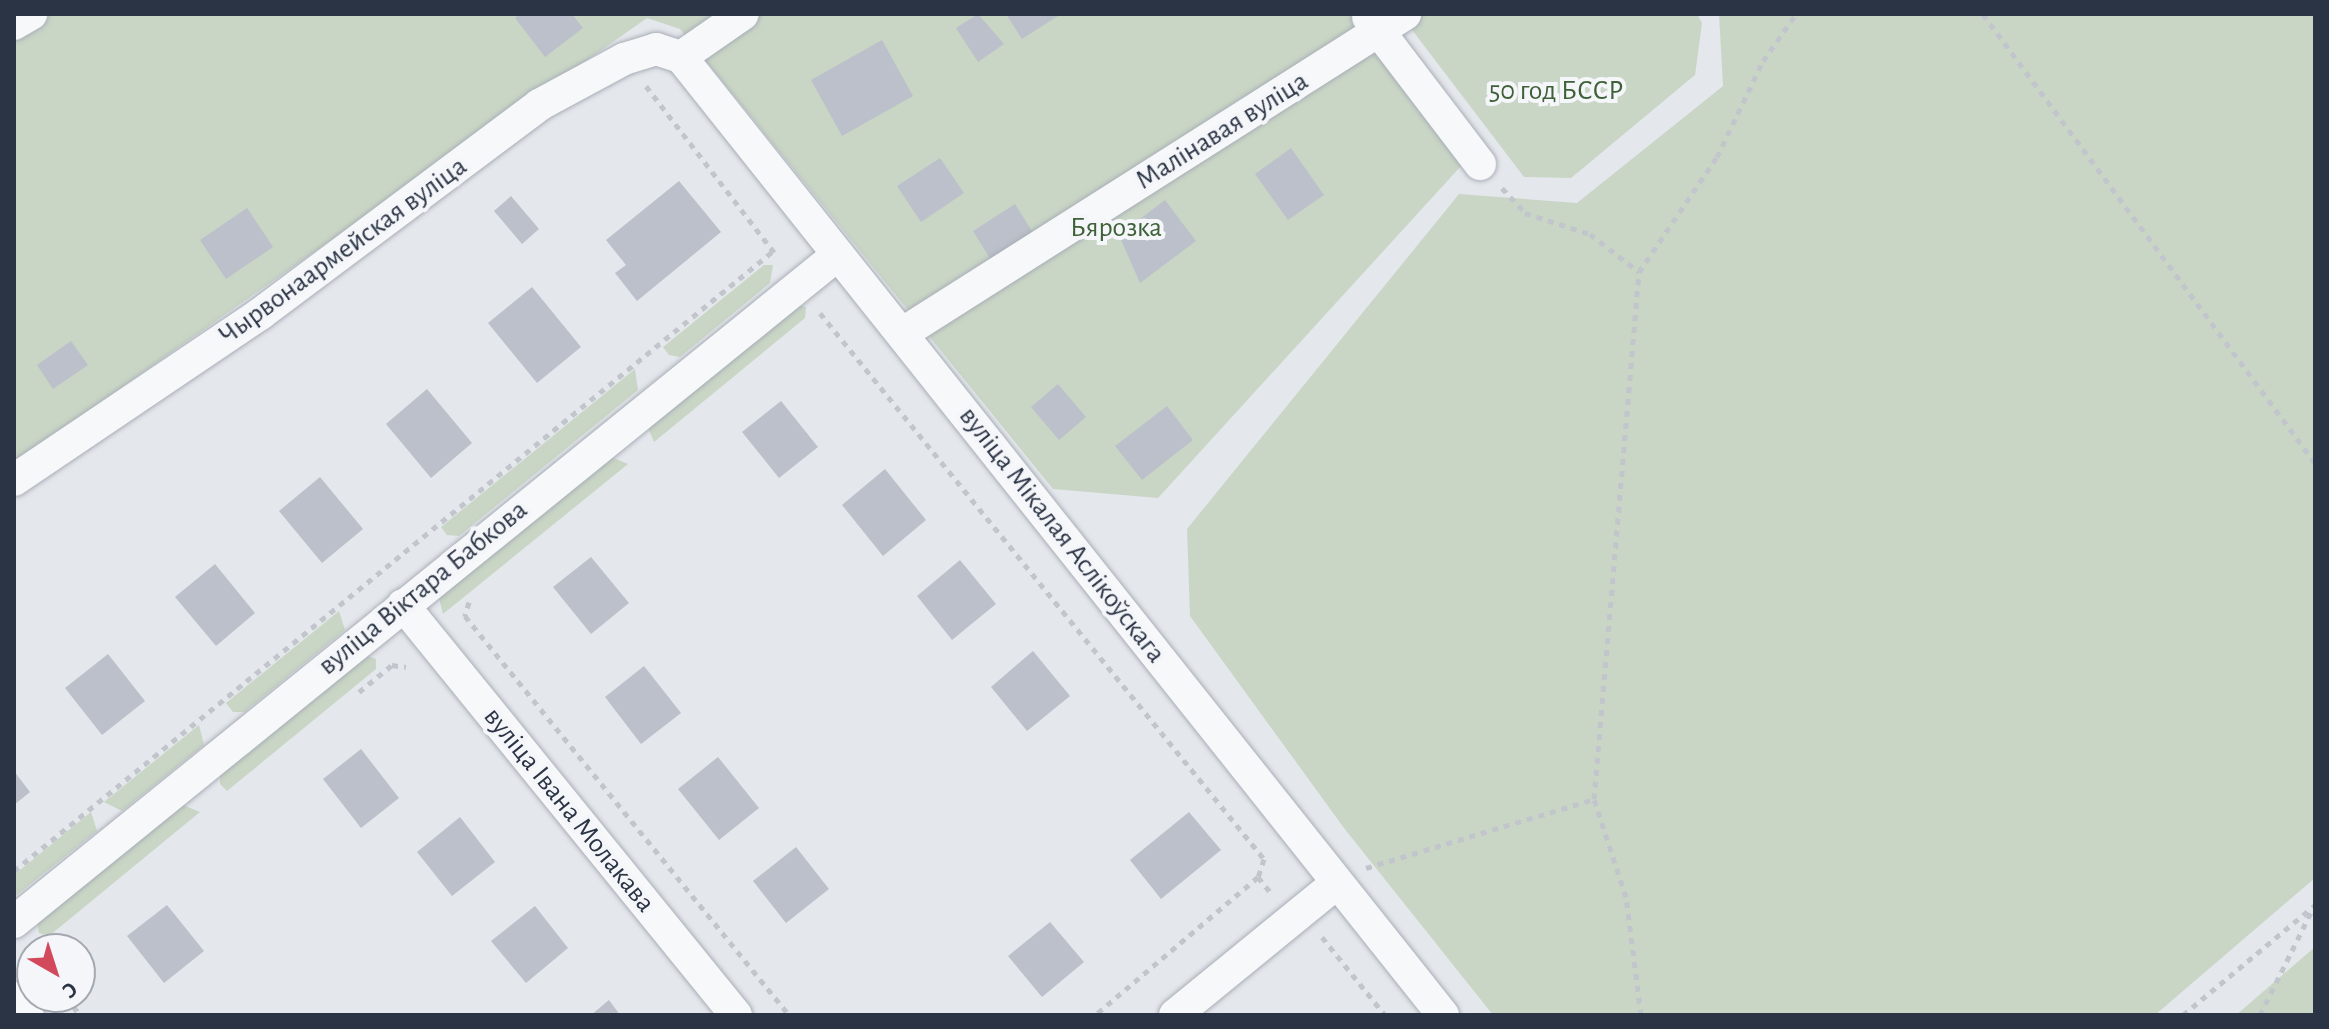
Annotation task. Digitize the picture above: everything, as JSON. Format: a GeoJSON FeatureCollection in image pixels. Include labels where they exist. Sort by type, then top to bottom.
{"type":"FeatureCollection","features":[{"type":"Feature","properties":{"kind":"street"},"geometry":{"type":"LineString","coordinates":[[14,24],[31,14]]}},
{"type":"Feature","properties":{"kind":"street"},"geometry":{"type":"LineString","coordinates":[[681,57],[743,14]]}},
{"type":"Feature","properties":{"kind":"street"},"geometry":{"type":"LineString","coordinates":[[1384,20],[1480,164]]}},
{"type":"Feature","properties":{"kind":"street","name":"Малінавая вуліца"},"geometry":{"type":"LineString","coordinates":[[903,333],[1384,20]]}},
{"type":"Feature","properties":{"kind":"street","name":"Чырвонаармейская вуліца"},"geometry":{"type":"LineString","coordinates":[[14,480],[260,314],[539,105],[624,59],[656,49],[681,57]]}},
{"type":"Feature","properties":{"kind":"street","name":"вуліца Мікалая Аслікоўскага"},"geometry":{"type":"LineString","coordinates":[[681,57],[835,257],[903,333],[1443,1015]]}},
{"type":"Feature","properties":{"kind":"street","name":"вуліца Віктара Бабкова"},"geometry":{"type":"LineString","coordinates":[[14,922],[835,257]]}},
{"type":"Feature","properties":{"kind":"street","name":"вуліца Івана Молакава"},"geometry":{"type":"LineString","coordinates":[[403,605],[736,1015]]}},
{"type":"Feature","properties":{"kind":"street"},"geometry":{"type":"LineString","coordinates":[[1175,1015],[1337,883]]}},
{"type":"Feature","properties":{"kind":"street"},"geometry":{"type":"LineString","coordinates":[[14,998],[28,1015]]}},
{"type":"Feature","properties":{"kind":"path"},"geometry":{"type":"LineString","coordinates":[[1641,1015],[1626,897],[1594,799],[1639,272],[1717,157],[1763,61],[1796,14]]}},
{"type":"Feature","properties":{"kind":"path"},"geometry":{"type":"LineString","coordinates":[[1983,14],[2315,463]]}},
{"type":"Feature","properties":{"kind":"path"},"geometry":{"type":"LineString","coordinates":[[14,871],[773,251],[624,59]]}},
{"type":"Feature","properties":{"kind":"path"},"geometry":{"type":"LineString","coordinates":[[1480,164],[1525,213],[1590,234],[1639,272]]}},
{"type":"Feature","properties":{"kind":"path"},"geometry":{"type":"LineString","coordinates":[[810,322],[828,315],[1264,859],[1258,877],[1095,1015]]}},
{"type":"Feature","properties":{"kind":"path"},"geometry":{"type":"LineString","coordinates":[[478,594],[465,616],[789,1015]]}},
{"type":"Feature","properties":{"kind":"path"},"geometry":{"type":"LineString","coordinates":[[344,704],[392,665],[405,665],[415,677]]}},
{"type":"Feature","properties":{"kind":"path"},"geometry":{"type":"LineString","coordinates":[[1337,883],[1390,856],[1594,799]]}},
{"type":"Feature","properties":{"kind":"path"},"geometry":{"type":"LineString","coordinates":[[2183,1015],[2314,905]]}},
{"type":"Feature","properties":{"kind":"path"},"geometry":{"type":"LineString","coordinates":[[2260,1015],[2314,905]]}},
{"type":"Feature","properties":{"kind":"path"},"geometry":{"type":"LineString","coordinates":[[1308,937],[1320,934],[1385,1015]]}},
{"type":"Feature","properties":{"kind":"green space","name":"Бярозка"},"geometry":{"type":"Polygon","coordinates":[[[14,14],[1354,14],[1461,166],[1158,498],[1053,489],[680,29],[647,18],[14,463],[14,14]]]}},
{"type":"Feature","properties":{"kind":"green space","name":"50 год БССР"},"geometry":{"type":"Polygon","coordinates":[[[1400,14],[1697,14],[1702,23],[1695,75],[1571,178],[1524,177],[1400,14]]]}},
{"type":"Feature","properties":{"kind":"green space"},"geometry":{"type":"Polygon","coordinates":[[[1719,14],[2315,14],[2315,878],[2155,1015],[1493,1015],[1344,828],[1190,616],[1187,529],[1459,194],[1577,203],[1723,86],[1719,14]]]}},
{"type":"Feature","properties":{"kind":"green space"},"geometry":{"type":"Polygon","coordinates":[[[764,265],[773,265],[770,283],[680,357],[669,355],[663,347],[764,265]]]}},
{"type":"Feature","properties":{"kind":"green space"},"geometry":{"type":"Polygon","coordinates":[[[796,304],[806,307],[805,318],[654,442],[647,425],[796,304]]]}},
{"type":"Feature","properties":{"kind":"green space"},"geometry":{"type":"Polygon","coordinates":[[[635,369],[638,390],[459,536],[447,535],[441,527],[635,369]]]}},
{"type":"Feature","properties":{"kind":"green space"},"geometry":{"type":"Polygon","coordinates":[[[609,456],[628,464],[443,614],[438,594],[609,456]]]}},
{"type":"Feature","properties":{"kind":"green space"},"geometry":{"type":"Polygon","coordinates":[[[339,611],[345,630],[244,712],[233,712],[226,703],[339,611]]]}},
{"type":"Feature","properties":{"kind":"green space"},"geometry":{"type":"Polygon","coordinates":[[[365,655],[376,659],[376,669],[227,791],[220,784],[220,772],[365,655]]]}},
{"type":"Feature","properties":{"kind":"green space"},"geometry":{"type":"Polygon","coordinates":[[[199,725],[204,745],[122,811],[104,802],[199,725]]]}},
{"type":"Feature","properties":{"kind":"green space"},"geometry":{"type":"Polygon","coordinates":[[[181,804],[200,812],[53,933],[39,933],[37,921],[181,804]]]}},
{"type":"Feature","properties":{"kind":"green space"},"geometry":{"type":"Polygon","coordinates":[[[91,812],[97,831],[14,897],[14,875],[91,812]]]}},
{"type":"Feature","properties":{"kind":"green space"},"geometry":{"type":"Polygon","coordinates":[[[2315,947],[2315,1015],[2236,1015],[2315,947]]]}},
{"type":"Feature","properties":{"kind":"building"},"geometry":{"type":"Polygon","coordinates":[[[520,14],[572,14],[583,28],[545,57],[515,18],[520,14]]]}},
{"type":"Feature","properties":{"kind":"building"},"geometry":{"type":"Polygon","coordinates":[[[978,14],[1004,44],[978,62],[956,28],[978,14]]]}},
{"type":"Feature","properties":{"kind":"building"},"geometry":{"type":"Polygon","coordinates":[[[1006,14],[1061,14],[1022,39],[1006,14]]]}},
{"type":"Feature","properties":{"kind":"building"},"geometry":{"type":"Polygon","coordinates":[[[882,40],[913,96],[842,136],[811,80],[882,40]]]}},
{"type":"Feature","properties":{"kind":"building"},"geometry":{"type":"Polygon","coordinates":[[[1291,148],[1324,195],[1288,220],[1255,174],[1291,148]]]}},
{"type":"Feature","properties":{"kind":"building"},"geometry":{"type":"Polygon","coordinates":[[[940,158],[964,193],[921,222],[897,186],[940,158]]]}},
{"type":"Feature","properties":{"kind":"building"},"geometry":{"type":"Polygon","coordinates":[[[679,181],[721,232],[637,301],[615,273],[626,265],[606,240],[679,181]]]}},
{"type":"Feature","properties":{"kind":"building"},"geometry":{"type":"Polygon","coordinates":[[[511,196],[539,229],[522,244],[494,211],[511,196]]]}},
{"type":"Feature","properties":{"kind":"building"},"geometry":{"type":"Polygon","coordinates":[[[1165,200],[1196,241],[1140,283],[1119,235],[1165,200]]]}},
{"type":"Feature","properties":{"kind":"building"},"geometry":{"type":"Polygon","coordinates":[[[1015,204],[1033,233],[991,260],[973,231],[1015,204]]]}},
{"type":"Feature","properties":{"kind":"building"},"geometry":{"type":"Polygon","coordinates":[[[247,208],[273,247],[226,279],[200,240],[247,208]]]}},
{"type":"Feature","properties":{"kind":"building"},"geometry":{"type":"Polygon","coordinates":[[[532,287],[581,347],[537,383],[488,323],[532,287]]]}},
{"type":"Feature","properties":{"kind":"building"},"geometry":{"type":"Polygon","coordinates":[[[71,341],[88,365],[53,389],[37,365],[71,341]]]}},
{"type":"Feature","properties":{"kind":"building"},"geometry":{"type":"Polygon","coordinates":[[[1058,384],[1086,417],[1059,440],[1031,407],[1058,384]]]}},
{"type":"Feature","properties":{"kind":"building"},"geometry":{"type":"Polygon","coordinates":[[[427,389],[472,443],[431,478],[386,424],[427,389]]]}},
{"type":"Feature","properties":{"kind":"building"},"geometry":{"type":"Polygon","coordinates":[[[781,401],[818,447],[779,478],[742,432],[781,401]]]}},
{"type":"Feature","properties":{"kind":"building"},"geometry":{"type":"Polygon","coordinates":[[[1167,406],[1193,440],[1142,480],[1115,446],[1167,406]]]}},
{"type":"Feature","properties":{"kind":"building"},"geometry":{"type":"Polygon","coordinates":[[[885,469],[926,520],[883,556],[842,505],[885,469]]]}},
{"type":"Feature","properties":{"kind":"building"},"geometry":{"type":"Polygon","coordinates":[[[320,477],[363,529],[322,563],[279,511],[320,477]]]}},
{"type":"Feature","properties":{"kind":"building"},"geometry":{"type":"Polygon","coordinates":[[[591,557],[629,603],[591,634],[553,587],[591,557]]]}},
{"type":"Feature","properties":{"kind":"building"},"geometry":{"type":"Polygon","coordinates":[[[960,560],[996,604],[952,640],[917,596],[960,560]]]}},
{"type":"Feature","properties":{"kind":"building"},"geometry":{"type":"Polygon","coordinates":[[[215,564],[255,613],[216,646],[175,597],[215,564]]]}},
{"type":"Feature","properties":{"kind":"building"},"geometry":{"type":"Polygon","coordinates":[[[1033,651],[1070,696],[1027,731],[991,687],[1033,651]]]}},
{"type":"Feature","properties":{"kind":"building"},"geometry":{"type":"Polygon","coordinates":[[[108,654],[145,701],[102,735],[65,688],[108,654]]]}},
{"type":"Feature","properties":{"kind":"building"},"geometry":{"type":"Polygon","coordinates":[[[644,666],[681,713],[641,744],[605,697],[644,666]]]}},
{"type":"Feature","properties":{"kind":"building"},"geometry":{"type":"Polygon","coordinates":[[[361,749],[399,798],[361,828],[323,779],[361,749]]]}},
{"type":"Feature","properties":{"kind":"building"},"geometry":{"type":"Polygon","coordinates":[[[718,757],[759,808],[719,840],[678,789],[718,757]]]}},
{"type":"Feature","properties":{"kind":"building"},"geometry":{"type":"Polygon","coordinates":[[[14,771],[30,792],[14,805],[14,771]]]}},
{"type":"Feature","properties":{"kind":"building"},"geometry":{"type":"Polygon","coordinates":[[[1189,812],[1221,850],[1161,899],[1130,860],[1189,812]]]}},
{"type":"Feature","properties":{"kind":"building"},"geometry":{"type":"Polygon","coordinates":[[[460,817],[495,862],[452,896],[417,852],[460,817]]]}},
{"type":"Feature","properties":{"kind":"building"},"geometry":{"type":"Polygon","coordinates":[[[796,847],[829,889],[786,923],[753,881],[796,847]]]}},
{"type":"Feature","properties":{"kind":"building"},"geometry":{"type":"Polygon","coordinates":[[[167,905],[204,951],[164,983],[127,936],[167,905]]]}},
{"type":"Feature","properties":{"kind":"building"},"geometry":{"type":"Polygon","coordinates":[[[535,906],[568,948],[526,983],[491,941],[535,906]]]}},
{"type":"Feature","properties":{"kind":"building"},"geometry":{"type":"Polygon","coordinates":[[[1050,922],[1084,962],[1042,997],[1008,956],[1050,922]]]}},
{"type":"Feature","properties":{"kind":"building"},"geometry":{"type":"Polygon","coordinates":[[[609,1000],[620,1015],[591,1015],[609,1000]]]}}]}
